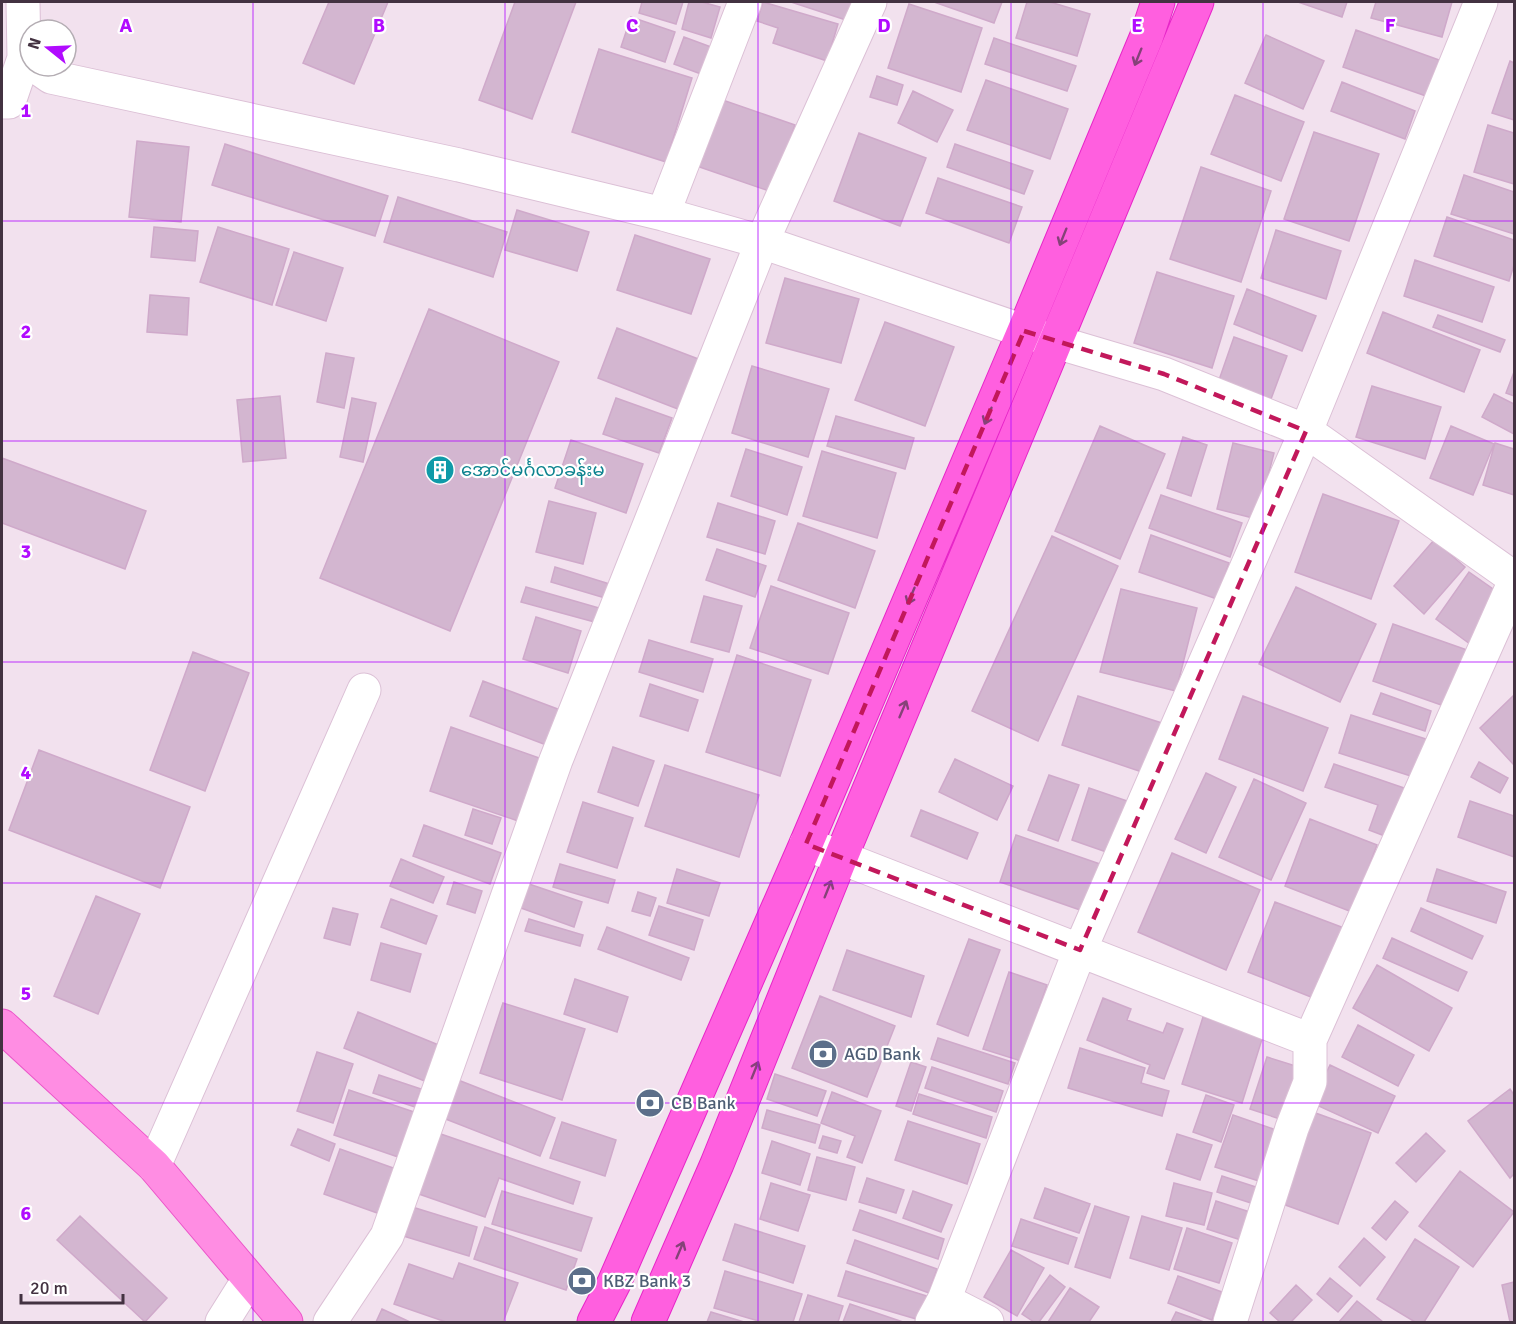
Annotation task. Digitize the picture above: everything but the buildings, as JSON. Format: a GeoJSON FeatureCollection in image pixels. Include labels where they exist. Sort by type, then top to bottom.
{"type":"FeatureCollection","features":[{"type":"Feature","properties":{"kind":"highway"},"geometry":{"type":"LineString","coordinates":[[594,1323],[614,1283],[806,844],[1024,331],[1146,38],[1158,2]]}},
{"type":"Feature","properties":{"kind":"highway"},"geometry":{"type":"LineString","coordinates":[[648,1323],[717,1164],[841,857],[1197,2]]}},
{"type":"Feature","properties":{"kind":"main road"},"geometry":{"type":"LineString","coordinates":[[2,1026],[154,1166],[286,1323]]}},
{"type":"Feature","properties":{"kind":"street"},"geometry":{"type":"LineString","coordinates":[[663,214],[745,2]]}},
{"type":"Feature","properties":{"kind":"street"},"geometry":{"type":"LineString","coordinates":[[330,1323],[387,1236],[556,760],[762,242],[870,2]]}},
{"type":"Feature","properties":{"kind":"street"},"geometry":{"type":"LineString","coordinates":[[987,1323],[938,1311],[1080,950],[1306,431],[1481,2]]}},
{"type":"Feature","properties":{"kind":"street"},"geometry":{"type":"LineString","coordinates":[[2,102],[9,102],[22,78]]}},
{"type":"Feature","properties":{"kind":"street"},"geometry":{"type":"LineString","coordinates":[[56,78],[459,165],[663,214],[762,242],[1056,342],[1164,374],[1306,431],[1515,578]]}},
{"type":"Feature","properties":{"kind":"street"},"geometry":{"type":"LineString","coordinates":[[1230,1323],[1292,1128],[1310,1082],[1310,1040],[1515,583]]}},
{"type":"Feature","properties":{"kind":"street"},"geometry":{"type":"LineString","coordinates":[[154,1166],[364,690]]}},
{"type":"Feature","properties":{"kind":"street"},"geometry":{"type":"LineString","coordinates":[[806,844],[1310,1040]]}},
{"type":"Feature","properties":{"kind":"street"},"geometry":{"type":"LineString","coordinates":[[222,1323],[249,1279]]}},
{"type":"Feature","properties":{"kind":"highlighted area"},"geometry":{"type":"Polygon","coordinates":[[[1024,331],[1164,374],[1306,431],[1080,950],[806,844],[1024,331]]]}},
{"type":"Feature","properties":{"kind":"place","name":"အောင်မင်္ဂလာခန်းမ"},"geometry":{"type":"Point","coordinates":[440,470]}},
{"type":"Feature","properties":{"kind":"place","name":"AGD Bank"},"geometry":{"type":"Point","coordinates":[823,1054]}},
{"type":"Feature","properties":{"kind":"place","name":"CB Bank"},"geometry":{"type":"Point","coordinates":[650,1103]}},
{"type":"Feature","properties":{"kind":"place","name":"KBZ Bank 3"},"geometry":{"type":"Point","coordinates":[582,1281]}}]}
